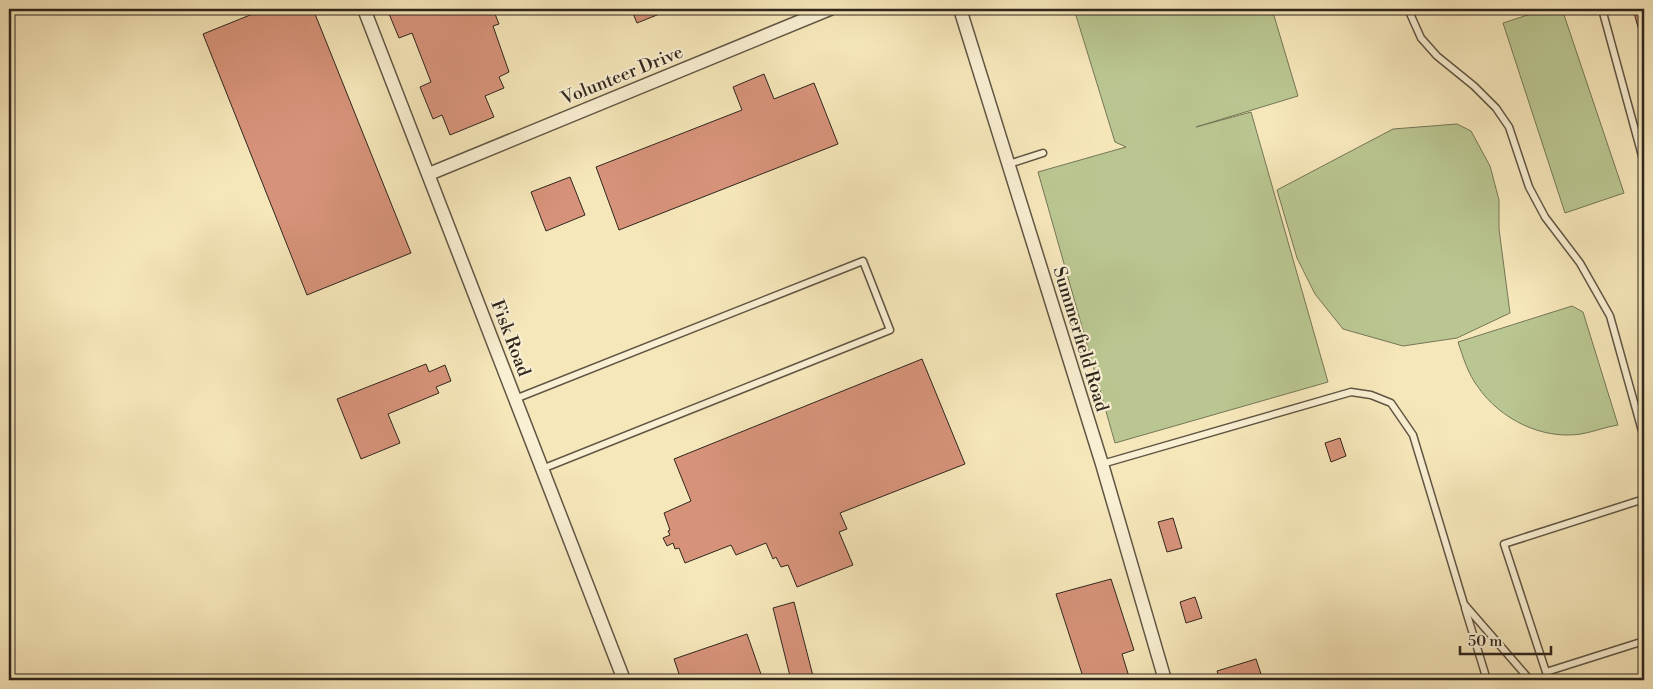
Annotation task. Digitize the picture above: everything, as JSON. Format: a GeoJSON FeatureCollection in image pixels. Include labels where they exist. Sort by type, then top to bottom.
{"type":"FeatureCollection","features":[{"type":"Feature","properties":{"kind":"street","name":"Fisk Road"},"geometry":{"type":"LineString","coordinates":[[364,9],[624,680]]}},
{"type":"Feature","properties":{"kind":"street","name":"Volunteer Drive"},"geometry":{"type":"LineString","coordinates":[[429,174],[830,9]]}},
{"type":"Feature","properties":{"kind":"street","name":"Summerfield Road"},"geometry":{"type":"LineString","coordinates":[[960,9],[1102,464],[1166,680]]}},
{"type":"Feature","properties":{"kind":"lane"},"geometry":{"type":"LineString","coordinates":[[1408,9],[1421,38],[1437,56],[1490,103],[1509,128],[1529,187],[1545,217],[1580,263],[1610,316],[1644,438]]}},
{"type":"Feature","properties":{"kind":"lane"},"geometry":{"type":"LineString","coordinates":[[1602,9],[1644,163]]}},
{"type":"Feature","properties":{"kind":"lane"},"geometry":{"type":"LineString","coordinates":[[1008,164],[1043,153]]}},
{"type":"Feature","properties":{"kind":"lane"},"geometry":{"type":"LineString","coordinates":[[515,399],[863,261],[887,322],[890,330],[542,469]]}},
{"type":"Feature","properties":{"kind":"lane"},"geometry":{"type":"LineString","coordinates":[[1102,464],[1351,392],[1371,394],[1391,403],[1413,435],[1487,680]]}},
{"type":"Feature","properties":{"kind":"lane"},"geometry":{"type":"LineString","coordinates":[[1644,499],[1504,544],[1546,672],[1644,641]]}},
{"type":"Feature","properties":{"kind":"lane"},"geometry":{"type":"LineString","coordinates":[[1464,604],[1530,680]]}},
{"type":"Feature","properties":{"kind":"green space"},"geometry":{"type":"Polygon","coordinates":[[[1074,9],[1272,9],[1298,96],[1196,127],[1251,112],[1328,382],[1115,443],[1038,172],[1126,147],[1115,142],[1074,9]]]}},
{"type":"Feature","properties":{"kind":"green space"},"geometry":{"type":"Polygon","coordinates":[[[1546,9],[1562,9],[1624,193],[1565,213],[1503,23],[1546,9]]]}},
{"type":"Feature","properties":{"kind":"green space"},"geometry":{"type":"Polygon","coordinates":[[[1457,124],[1471,131],[1490,166],[1499,200],[1499,229],[1510,313],[1457,338],[1403,346],[1343,329],[1315,294],[1297,258],[1277,190],[1393,129],[1457,124]]]}},
{"type":"Feature","properties":{"kind":"green space"},"geometry":{"type":"Polygon","coordinates":[[[1572,306],[1583,312],[1618,425],[1581,434],[1552,434],[1523,425],[1498,409],[1471,377],[1458,342],[1572,306]]]}},
{"type":"Feature","properties":{"kind":"building"},"geometry":{"type":"Polygon","coordinates":[[[265,9],[313,9],[411,253],[307,295],[203,34],[265,9]]]}},
{"type":"Feature","properties":{"kind":"building"},"geometry":{"type":"Polygon","coordinates":[[[387,9],[493,9],[499,24],[493,26],[509,72],[499,77],[504,88],[485,96],[494,117],[450,135],[442,115],[433,119],[420,87],[431,82],[412,33],[399,38],[387,9]]]}},
{"type":"Feature","properties":{"kind":"building"},"geometry":{"type":"Polygon","coordinates":[[[631,9],[672,9],[637,23],[631,9]]]}},
{"type":"Feature","properties":{"kind":"building"},"geometry":{"type":"Polygon","coordinates":[[[1633,9],[1644,9],[1644,37],[1641,38],[1633,9]]]}},
{"type":"Feature","properties":{"kind":"building"},"geometry":{"type":"Polygon","coordinates":[[[764,74],[774,99],[814,83],[838,144],[619,230],[596,167],[742,110],[733,87],[764,74]]]}},
{"type":"Feature","properties":{"kind":"building"},"geometry":{"type":"Polygon","coordinates":[[[570,177],[585,215],[546,231],[531,192],[570,177]]]}},
{"type":"Feature","properties":{"kind":"building"},"geometry":{"type":"Polygon","coordinates":[[[922,359],[965,464],[840,513],[847,529],[839,532],[853,565],[797,587],[788,565],[781,567],[776,557],[773,559],[766,543],[736,555],[731,545],[685,563],[679,548],[675,549],[673,543],[667,546],[663,538],[670,535],[668,531],[670,530],[664,513],[691,501],[674,459],[922,359]]]}},
{"type":"Feature","properties":{"kind":"building"},"geometry":{"type":"Polygon","coordinates":[[[426,364],[429,372],[445,365],[451,381],[436,387],[439,393],[388,414],[400,443],[361,459],[337,399],[426,364]]]}},
{"type":"Feature","properties":{"kind":"building"},"geometry":{"type":"Polygon","coordinates":[[[1340,438],[1346,456],[1331,462],[1325,443],[1340,438]]]}},
{"type":"Feature","properties":{"kind":"building"},"geometry":{"type":"Polygon","coordinates":[[[1173,518],[1182,548],[1167,552],[1158,522],[1173,518]]]}},
{"type":"Feature","properties":{"kind":"building"},"geometry":{"type":"Polygon","coordinates":[[[1111,579],[1134,650],[1122,654],[1130,680],[1084,680],[1056,594],[1111,579]]]}},
{"type":"Feature","properties":{"kind":"building"},"geometry":{"type":"Polygon","coordinates":[[[1195,597],[1202,618],[1186,623],[1180,602],[1195,597]]]}},
{"type":"Feature","properties":{"kind":"building"},"geometry":{"type":"Polygon","coordinates":[[[794,602],[814,680],[791,680],[773,608],[794,602]]]}},
{"type":"Feature","properties":{"kind":"building"},"geometry":{"type":"Polygon","coordinates":[[[747,634],[763,680],[681,680],[674,659],[747,634]]]}},
{"type":"Feature","properties":{"kind":"building"},"geometry":{"type":"Polygon","coordinates":[[[1256,659],[1263,680],[1220,680],[1217,671],[1256,659]]]}}]}
